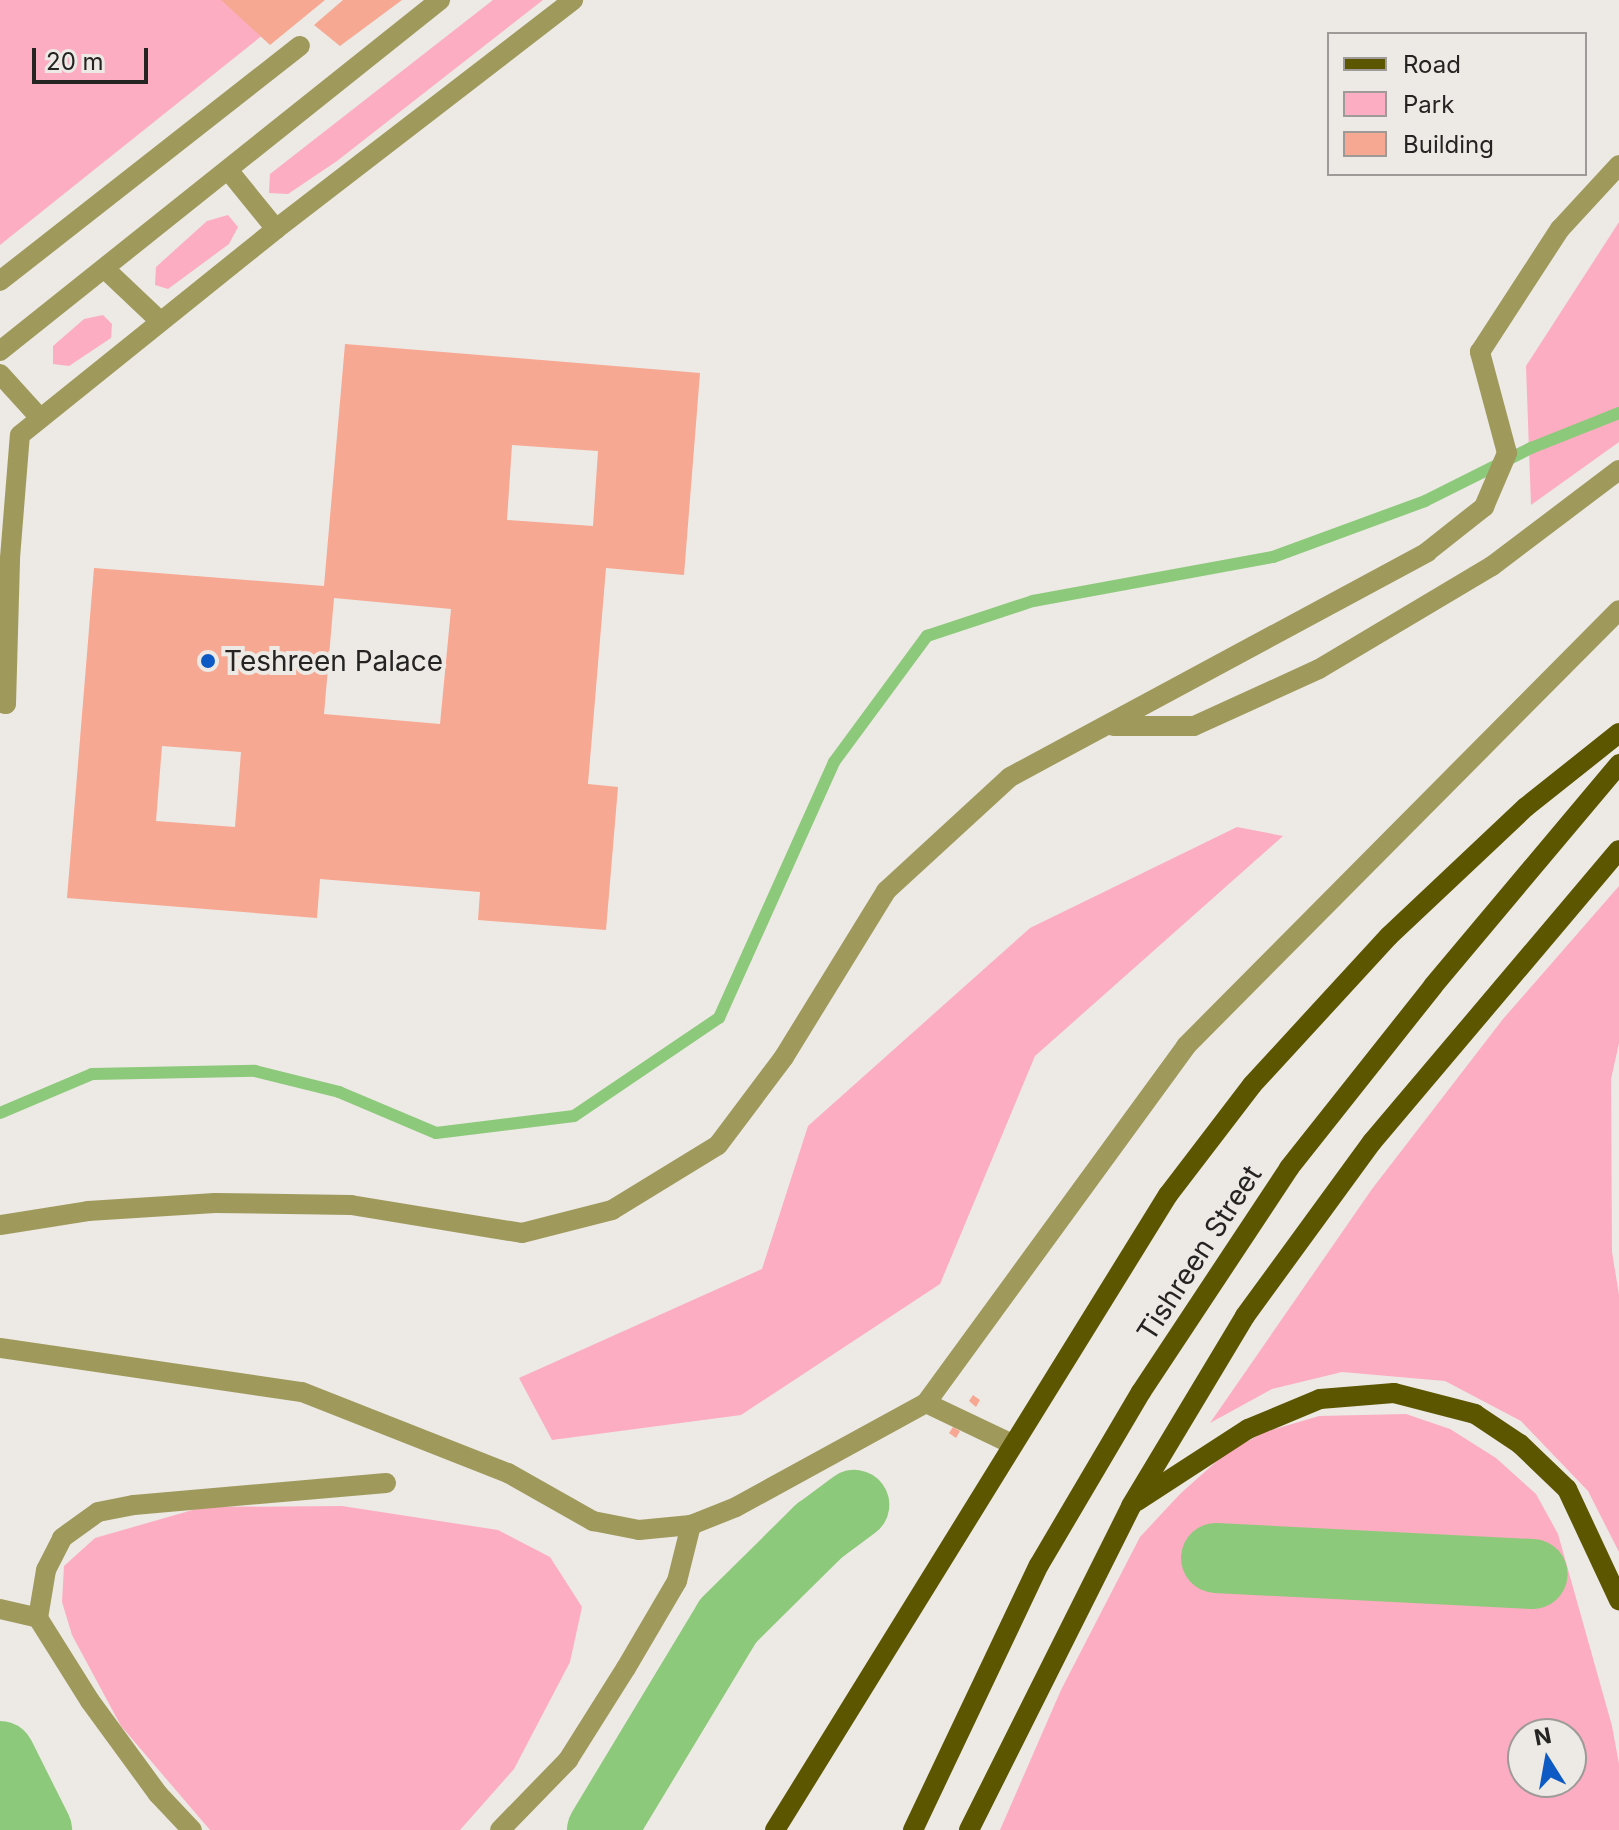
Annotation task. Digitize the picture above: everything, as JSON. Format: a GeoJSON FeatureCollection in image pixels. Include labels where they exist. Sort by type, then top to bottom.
{"type":"FeatureCollection","features":[{"type":"Feature","properties":{"kind":"main road"},"geometry":{"type":"LineString","coordinates":[[775,1830],[1168,1195],[1252,1085],[1389,936],[1526,807],[1619,733]]}},
{"type":"Feature","properties":{"kind":"main road","name":"Tishreen Street"},"geometry":{"type":"LineString","coordinates":[[913,1830],[1039,1565],[1141,1392],[1289,1168],[1619,764]]}},
{"type":"Feature","properties":{"kind":"main road"},"geometry":{"type":"LineString","coordinates":[[969,1830],[1131,1506],[1245,1316],[1372,1142],[1619,850]]}},
{"type":"Feature","properties":{"kind":"main road"},"geometry":{"type":"LineString","coordinates":[[1131,1506],[1248,1429],[1320,1399],[1394,1393],[1475,1414],[1520,1444],[1567,1489],[1619,1600]]}},
{"type":"Feature","properties":{"kind":"lane"},"geometry":{"type":"LineString","coordinates":[[0,351],[440,0]]}},
{"type":"Feature","properties":{"kind":"lane"},"geometry":{"type":"LineString","coordinates":[[0,703],[6,704],[5,558],[20,435],[276,229],[573,0]]}},
{"type":"Feature","properties":{"kind":"lane"},"geometry":{"type":"LineString","coordinates":[[0,281],[300,46]]}},
{"type":"Feature","properties":{"kind":"lane"},"geometry":{"type":"LineString","coordinates":[[0,1225],[88,1211],[230,1203],[351,1205],[522,1233],[612,1210],[718,1145],[784,1057],[886,891],[1010,777],[1427,552],[1484,507],[1507,453],[1480,352],[1560,229],[1619,165]]}},
{"type":"Feature","properties":{"kind":"lane"},"geometry":{"type":"LineString","coordinates":[[228,170],[276,229]]}},
{"type":"Feature","properties":{"kind":"lane"},"geometry":{"type":"LineString","coordinates":[[105,269],[160,321]]}},
{"type":"Feature","properties":{"kind":"lane"},"geometry":{"type":"LineString","coordinates":[[0,374],[40,418]]}},
{"type":"Feature","properties":{"kind":"lane"},"geometry":{"type":"LineString","coordinates":[[1109,726],[1194,726],[1319,669],[1492,566],[1619,470]]}},
{"type":"Feature","properties":{"kind":"lane"},"geometry":{"type":"LineString","coordinates":[[0,1348],[302,1392],[508,1473],[593,1521],[639,1530],[691,1525],[750,1500],[926,1403],[1186,1046],[1619,610]]}},
{"type":"Feature","properties":{"kind":"lane"},"geometry":{"type":"LineString","coordinates":[[926,1403],[1012,1444]]}},
{"type":"Feature","properties":{"kind":"lane"},"geometry":{"type":"LineString","coordinates":[[38,1618],[46,1570],[62,1538],[98,1512],[386,1483]]}},
{"type":"Feature","properties":{"kind":"lane"},"geometry":{"type":"LineString","coordinates":[[500,1830],[568,1760],[618,1681],[677,1581],[691,1525]]}},
{"type":"Feature","properties":{"kind":"lane"},"geometry":{"type":"LineString","coordinates":[[0,1609],[38,1618],[133,1759],[192,1830]]}},
{"type":"Feature","properties":{"kind":"green space"},"geometry":{"type":"Polygon","coordinates":[[[0,0],[258,0],[279,22],[0,245],[0,0]]]}},
{"type":"Feature","properties":{"kind":"green space"},"geometry":{"type":"Polygon","coordinates":[[[493,0],[543,0],[337,161],[288,194],[269,193],[270,174],[493,0]]]}},
{"type":"Feature","properties":{"kind":"green space"},"geometry":{"type":"Polygon","coordinates":[[[228,215],[238,227],[229,244],[168,289],[155,285],[156,267],[207,221],[228,215]]]}},
{"type":"Feature","properties":{"kind":"green space"},"geometry":{"type":"Polygon","coordinates":[[[1619,222],[1619,442],[1531,505],[1526,366],[1619,222]]]}},
{"type":"Feature","properties":{"kind":"green space"},"geometry":{"type":"Polygon","coordinates":[[[103,315],[112,324],[111,338],[69,366],[53,364],[53,346],[84,319],[103,315]]]}},
{"type":"Feature","properties":{"kind":"green space"},"geometry":{"type":"Polygon","coordinates":[[[1237,827],[1283,836],[1035,1056],[940,1284],[741,1415],[552,1440],[519,1378],[762,1269],[808,1126],[1030,928],[1237,827]]]}},
{"type":"Feature","properties":{"kind":"green space"},"geometry":{"type":"Polygon","coordinates":[[[1619,886],[1619,1043],[1611,1079],[1612,1252],[1619,1295],[1619,1552],[1588,1491],[1521,1421],[1445,1381],[1342,1372],[1272,1389],[1210,1423],[1372,1189],[1503,1019],[1619,886]]]}},
{"type":"Feature","properties":{"kind":"green space"},"geometry":{"type":"Polygon","coordinates":[[[1406,1414],[1450,1429],[1496,1458],[1536,1494],[1558,1534],[1612,1726],[1619,1764],[1619,1830],[1000,1830],[1061,1690],[1140,1537],[1180,1494],[1227,1452],[1265,1432],[1319,1416],[1406,1414]]]}},
{"type":"Feature","properties":{"kind":"green space"},"geometry":{"type":"Polygon","coordinates":[[[342,1506],[498,1530],[550,1557],[582,1607],[570,1662],[514,1769],[460,1830],[210,1830],[121,1726],[72,1635],[62,1602],[64,1566],[95,1538],[203,1507],[342,1506]]]}},
{"type":"Feature","properties":{"kind":"building"},"geometry":{"type":"Polygon","coordinates":[[[221,0],[325,0],[270,45],[221,0]]]}},
{"type":"Feature","properties":{"kind":"building"},"geometry":{"type":"Polygon","coordinates":[[[343,0],[402,0],[340,46],[314,25],[343,0]]]}},
{"type":"Feature","properties":{"kind":"building","name":"Teshreen Palace"},"geometry":{"type":"Polygon","coordinates":[[[345,344],[700,373],[684,575],[606,568],[588,784],[618,787],[606,930],[478,920],[480,892],[320,879],[317,918],[67,898],[94,568],[324,586],[345,344]],[[512,445],[507,520],[593,526],[598,451],[512,445]],[[334,598],[324,714],[440,724],[451,609],[334,598]],[[162,746],[156,821],[235,827],[241,752],[162,746]]]}},
{"type":"Feature","properties":{"kind":"building"},"geometry":{"type":"Polygon","coordinates":[[[973,1395],[980,1400],[976,1407],[969,1401],[973,1395]]]}},
{"type":"Feature","properties":{"kind":"building"},"geometry":{"type":"Polygon","coordinates":[[[953,1427],[960,1431],[956,1438],[949,1433],[953,1427]]]}},
{"type":"Feature","properties":{"kind":"waterway"},"geometry":{"type":"LineString","coordinates":[[0,1113],[92,1074],[255,1071],[339,1092],[436,1133],[574,1116],[719,1018],[834,762],[927,636],[1033,601],[1273,557],[1425,501],[1531,448],[1619,413]]}},
{"type":"Feature","properties":{"kind":"waterway"},"geometry":{"type":"LineString","coordinates":[[602,1830],[728,1621],[819,1531],[854,1505]]}},
{"type":"Feature","properties":{"kind":"waterway"},"geometry":{"type":"LineString","coordinates":[[1216,1558],[1533,1574]]}},
{"type":"Feature","properties":{"kind":"waterway"},"geometry":{"type":"LineString","coordinates":[[0,1756],[37,1830]]}},
{"type":"Feature","properties":{"kind":"place","name":"Teshreen Palace"},"geometry":{"type":"Point","coordinates":[208,661]}}]}
